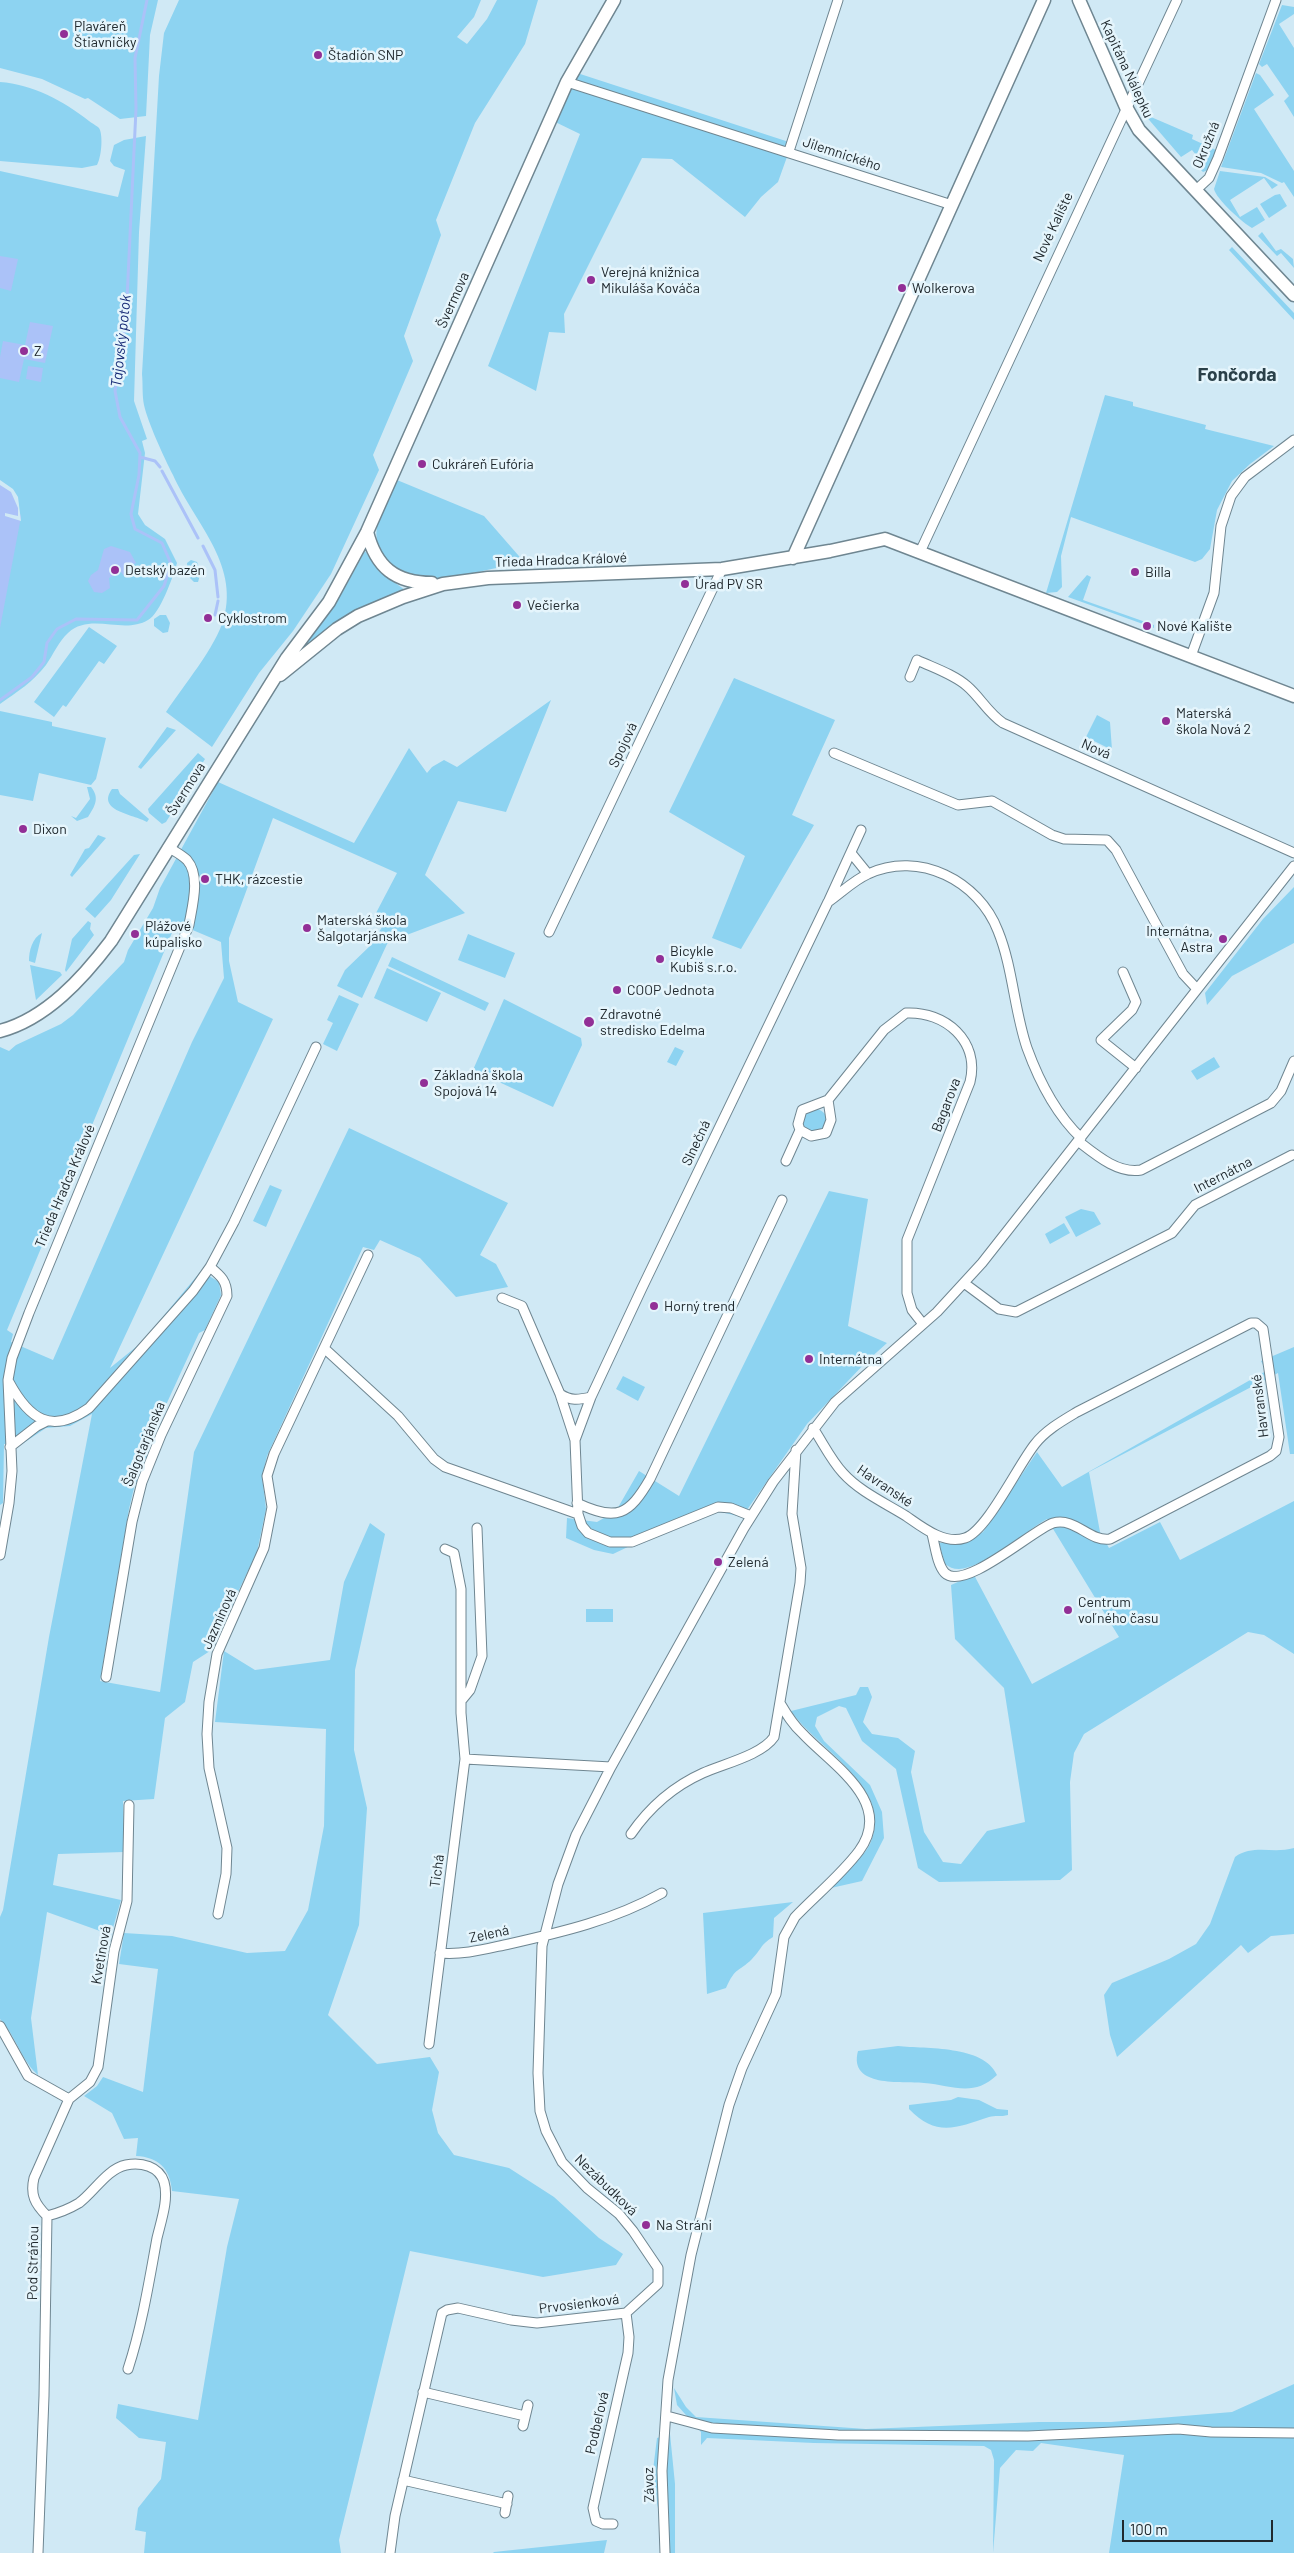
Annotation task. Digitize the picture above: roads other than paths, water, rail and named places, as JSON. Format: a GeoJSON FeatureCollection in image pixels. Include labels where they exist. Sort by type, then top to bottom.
{"type":"FeatureCollection","features":[{"type":"Feature","properties":{"kind":"street","name":"Švermova"},"geometry":{"type":"LineString","coordinates":[[0,1031],[39,1013],[85,972],[111,942],[286,658],[329,602],[367,532],[567,82],[614,0]]}},
{"type":"Feature","properties":{"kind":"street","name":"Jilemnického"},"geometry":{"type":"LineString","coordinates":[[838,0],[789,151],[952,205]]}},
{"type":"Feature","properties":{"kind":"street"},"geometry":{"type":"LineString","coordinates":[[793,558],[1044,0]]}},
{"type":"Feature","properties":{"kind":"street","name":"Kapitána Nálepku"},"geometry":{"type":"LineString","coordinates":[[1079,0],[1126,107],[1139,130],[1196,190]]}},
{"type":"Feature","properties":{"kind":"street","name":"Nové Kalište"},"geometry":{"type":"LineString","coordinates":[[920,552],[1177,0]]}},
{"type":"Feature","properties":{"kind":"street","name":"Okružná"},"geometry":{"type":"LineString","coordinates":[[1196,190],[1209,178],[1218,158],[1276,0]]}},
{"type":"Feature","properties":{"kind":"street"},"geometry":{"type":"LineString","coordinates":[[567,82],[789,151]]}},
{"type":"Feature","properties":{"kind":"street"},"geometry":{"type":"LineString","coordinates":[[1196,190],[1294,295]]}},
{"type":"Feature","properties":{"kind":"street"},"geometry":{"type":"LineString","coordinates":[[1191,656],[1214,593],[1221,526],[1229,500],[1245,477],[1294,440]]}},
{"type":"Feature","properties":{"kind":"street"},"geometry":{"type":"LineString","coordinates":[[367,532],[376,556],[398,578],[414,583],[443,584]]}},
{"type":"Feature","properties":{"kind":"street","name":"Trieda Hradca Králové"},"geometry":{"type":"LineString","coordinates":[[271,683],[310,649],[358,616],[403,596],[443,584],[488,578],[722,569],[793,558],[878,539],[885,539],[920,552]]}},
{"type":"Feature","properties":{"kind":"street"},"geometry":{"type":"LineString","coordinates":[[920,552],[1294,696]]}},
{"type":"Feature","properties":{"kind":"street","name":"Spojová"},"geometry":{"type":"LineString","coordinates":[[549,932],[722,569]]}},
{"type":"Feature","properties":{"kind":"street","name":"Nová"},"geometry":{"type":"LineString","coordinates":[[910,676],[917,660],[946,673],[968,687],[988,711],[1003,723],[1294,853]]}},
{"type":"Feature","properties":{"kind":"street"},"geometry":{"type":"LineString","coordinates":[[834,753],[958,805],[992,801],[1052,835],[1064,839],[1107,840],[1116,850],[1183,974],[1197,989]]}},
{"type":"Feature","properties":{"kind":"street","name":"Slnečná"},"geometry":{"type":"LineString","coordinates":[[574,1440],[591,1397],[861,830]]}},
{"type":"Feature","properties":{"kind":"street","name":"Trieda Hradca Králové"},"geometry":{"type":"LineString","coordinates":[[0,1555],[10,1503],[12,1471],[8,1380],[12,1358],[29,1312],[189,925],[194,900],[193,872],[188,861],[168,847]]}},
{"type":"Feature","properties":{"kind":"street"},"geometry":{"type":"LineString","coordinates":[[851,853],[868,874]]}},
{"type":"Feature","properties":{"kind":"street","name":"Slnečná"},"geometry":{"type":"LineString","coordinates":[[828,902],[868,874],[888,867],[906,865],[936,870],[964,885],[988,911],[1002,942],[1026,1046],[1038,1077],[1063,1119],[1080,1140]]}},
{"type":"Feature","properties":{"kind":"street"},"geometry":{"type":"LineString","coordinates":[[544,1936],[565,1861],[611,1767],[751,1516],[796,1450],[835,1402],[923,1324],[964,1283],[1080,1140],[1294,866]]}},
{"type":"Feature","properties":{"kind":"street"},"geometry":{"type":"LineString","coordinates":[[1123,972],[1136,1002],[1132,1010],[1101,1040],[1136,1068]]}},
{"type":"Feature","properties":{"kind":"street","name":"Bagarova"},"geometry":{"type":"LineString","coordinates":[[828,1100],[884,1030],[906,1013],[927,1014],[949,1025],[958,1032],[969,1048],[973,1066],[970,1082],[907,1240],[907,1293],[912,1310],[923,1324]]}},
{"type":"Feature","properties":{"kind":"street"},"geometry":{"type":"LineString","coordinates":[[10,1447],[37,1426],[47,1421],[66,1420],[89,1408],[193,1291],[210,1267],[230,1229],[316,1047]]}},
{"type":"Feature","properties":{"kind":"street"},"geometry":{"type":"LineString","coordinates":[[1080,1140],[1120,1169],[1130,1172],[1141,1170],[1271,1103],[1281,1090],[1294,1061]]}},
{"type":"Feature","properties":{"kind":"street"},"geometry":{"type":"LineString","coordinates":[[786,1161],[800,1130],[798,1124],[802,1110],[828,1100],[831,1120],[826,1133],[811,1136],[800,1130]]}},
{"type":"Feature","properties":{"kind":"street","name":"Internátna"},"geometry":{"type":"LineString","coordinates":[[964,1283],[999,1309],[1016,1312],[1172,1233],[1195,1205],[1292,1155]]}},
{"type":"Feature","properties":{"kind":"street"},"geometry":{"type":"LineString","coordinates":[[577,1503],[602,1514],[612,1514],[630,1509],[636,1502],[650,1479],[782,1200]]}},
{"type":"Feature","properties":{"kind":"street","name":"Jazmínová"},"geometry":{"type":"LineString","coordinates":[[218,1914],[227,1860],[225,1837],[215,1802],[208,1752],[207,1716],[214,1666],[220,1645],[264,1548],[272,1507],[267,1476],[269,1466],[368,1255]]}},
{"type":"Feature","properties":{"kind":"street","name":"Šalgotarjánska"},"geometry":{"type":"LineString","coordinates":[[106,1677],[132,1522],[142,1482],[161,1435],[227,1296],[227,1286],[223,1278],[210,1267]]}},
{"type":"Feature","properties":{"kind":"street","name":"Slnečná"},"geometry":{"type":"LineString","coordinates":[[502,1298],[522,1306],[560,1394],[574,1440],[578,1514],[582,1526],[594,1537],[610,1542],[626,1543],[718,1507],[731,1508],[751,1516]]}},
{"type":"Feature","properties":{"kind":"street","name":"Havranské"},"geometry":{"type":"LineString","coordinates":[[813,1428],[844,1474],[932,1534],[959,1539],[965,1538],[977,1530],[1035,1444],[1056,1425],[1077,1412],[1251,1323],[1256,1323],[1263,1329],[1279,1437],[1276,1451],[1270,1456],[1110,1539],[1098,1539],[1071,1523],[1050,1524],[1005,1554],[965,1574],[953,1577],[946,1575],[942,1568],[932,1534]]}},
{"type":"Feature","properties":{"kind":"street"},"geometry":{"type":"LineString","coordinates":[[324,1348],[398,1416],[434,1459],[445,1467],[578,1514]]}},
{"type":"Feature","properties":{"kind":"street"},"geometry":{"type":"LineString","coordinates":[[8,1380],[28,1412],[47,1421]]}},
{"type":"Feature","properties":{"kind":"street"},"geometry":{"type":"LineString","coordinates":[[560,1394],[568,1399],[577,1400],[591,1397]]}},
{"type":"Feature","properties":{"kind":"street"},"geometry":{"type":"LineString","coordinates":[[631,1834],[659,1802],[689,1781],[767,1746],[776,1733],[800,1583],[801,1568],[792,1514],[796,1450]]}},
{"type":"Feature","properties":{"kind":"street"},"geometry":{"type":"LineString","coordinates":[[461,1701],[470,1690],[482,1656],[476,1528]]}},
{"type":"Feature","properties":{"kind":"street","name":"Tichá"},"geometry":{"type":"LineString","coordinates":[[429,2044],[465,1759],[461,1701],[462,1589],[454,1553],[445,1549]]}},
{"type":"Feature","properties":{"kind":"street","name":"Závoz"},"geometry":{"type":"LineString","coordinates":[[665,2553],[662,2471],[672,2356],[691,2255],[729,2105],[742,2068],[778,1986],[784,1937],[795,1917],[858,1852],[868,1833],[868,1810],[858,1787],[802,1734],[780,1703]]}},
{"type":"Feature","properties":{"kind":"street"},"geometry":{"type":"LineString","coordinates":[[465,1759],[611,1767]]}},
{"type":"Feature","properties":{"kind":"street","name":"Kvetinová"},"geometry":{"type":"LineString","coordinates":[[48,2216],[34,2201],[31,2190],[34,2178],[69,2099],[90,2082],[98,2067],[114,1951],[128,1901],[130,1883],[129,1805]]}},
{"type":"Feature","properties":{"kind":"street","name":"Zelená"},"geometry":{"type":"LineString","coordinates":[[440,1953],[465,1953],[544,1936],[608,1918],[662,1893]]}},
{"type":"Feature","properties":{"kind":"street","name":"Nezábudková"},"geometry":{"type":"LineString","coordinates":[[544,1936],[538,2091],[542,2118],[553,2146],[562,2162],[587,2188],[619,2214],[658,2268],[658,2284],[646,2294]]}},
{"type":"Feature","properties":{"kind":"street"},"geometry":{"type":"LineString","coordinates":[[0,2026],[28,2076],[69,2099]]}},
{"type":"Feature","properties":{"kind":"street","name":"Pod Stráňou"},"geometry":{"type":"LineString","coordinates":[[38,2553],[48,2216],[66,2210],[79,2202],[114,2170],[124,2165],[148,2165],[157,2171],[164,2180],[165,2192],[142,2319],[128,2369]]}},
{"type":"Feature","properties":{"kind":"street","name":"Prvosienková"},"geometry":{"type":"LineString","coordinates":[[390,2553],[392,2529],[440,2318],[447,2310],[458,2308],[518,2321],[537,2323],[626,2313],[646,2294]]}},
{"type":"Feature","properties":{"kind":"street","name":"Podbeľová"},"geometry":{"type":"LineString","coordinates":[[613,2524],[603,2524],[596,2521],[593,2508],[628,2353],[629,2337],[626,2313]]}},
{"type":"Feature","properties":{"kind":"street"},"geometry":{"type":"LineString","coordinates":[[423,2392],[525,2416]]}},
{"type":"Feature","properties":{"kind":"street"},"geometry":{"type":"LineString","coordinates":[[523,2426],[528,2406]]}},
{"type":"Feature","properties":{"kind":"street"},"geometry":{"type":"LineString","coordinates":[[667,2416],[712,2428],[838,2435],[1028,2436],[1178,2429],[1211,2432],[1294,2433]]}},
{"type":"Feature","properties":{"kind":"street"},"geometry":{"type":"LineString","coordinates":[[403,2480],[507,2504]]}},
{"type":"Feature","properties":{"kind":"waterway","name":"Tajovský potok"},"geometry":{"type":"LineString","coordinates":[[0,700],[32,677],[44,662],[47,643],[57,629],[76,619],[137,620],[164,586],[171,564],[162,543],[135,529],[131,514],[139,475],[140,453],[120,417],[115,391],[122,352],[127,299],[136,109],[135,58],[147,0]]}},
{"type":"Feature","properties":{"kind":"waterway"},"geometry":{"type":"LineString","coordinates":[[140,457],[155,461],[160,467]]}},
{"type":"Feature","properties":{"kind":"waterway"},"geometry":{"type":"LineString","coordinates":[[162,471],[198,538]]}},
{"type":"Feature","properties":{"kind":"waterway"},"geometry":{"type":"LineString","coordinates":[[203,546],[215,570],[218,597]]}},
{"type":"Feature","properties":{"kind":"waterway"},"geometry":{"type":"LineString","coordinates":[[215,615],[218,601]]}},
{"type":"Feature","properties":{"kind":"place","name":"Plaváreň Štiavničky"},"geometry":{"type":"Point","coordinates":[64,34]}},
{"type":"Feature","properties":{"kind":"place","name":"Štadión SNP"},"geometry":{"type":"Point","coordinates":[318,55]}},
{"type":"Feature","properties":{"kind":"place","name":"Verejná knižnica Mikuláša Kováča"},"geometry":{"type":"Point","coordinates":[591,280]}},
{"type":"Feature","properties":{"kind":"place","name":"Wolkerova"},"geometry":{"type":"Point","coordinates":[902,288]}},
{"type":"Feature","properties":{"kind":"place","name":"Z"},"geometry":{"type":"Point","coordinates":[24,351]}},
{"type":"Feature","properties":{"kind":"place","name":"Cukráreň Eufória"},"geometry":{"type":"Point","coordinates":[422,464]}},
{"type":"Feature","properties":{"kind":"place","name":"Detský bazén"},"geometry":{"type":"Point","coordinates":[115,570]}},
{"type":"Feature","properties":{"kind":"place","name":"Billa"},"geometry":{"type":"Point","coordinates":[1135,572]}},
{"type":"Feature","properties":{"kind":"place","name":"Úrad PV SR"},"geometry":{"type":"Point","coordinates":[685,584]}},
{"type":"Feature","properties":{"kind":"place","name":"Večierka"},"geometry":{"type":"Point","coordinates":[517,605]}},
{"type":"Feature","properties":{"kind":"place","name":"Cyklostrom"},"geometry":{"type":"Point","coordinates":[208,618]}},
{"type":"Feature","properties":{"kind":"place","name":"Nové Kalište"},"geometry":{"type":"Point","coordinates":[1147,626]}},
{"type":"Feature","properties":{"kind":"place","name":"Materská škola Nová 2"},"geometry":{"type":"Point","coordinates":[1166,721]}},
{"type":"Feature","properties":{"kind":"place","name":"Dixon"},"geometry":{"type":"Point","coordinates":[23,829]}},
{"type":"Feature","properties":{"kind":"place","name":"THK, rázcestie"},"geometry":{"type":"Point","coordinates":[205,879]}},
{"type":"Feature","properties":{"kind":"place","name":"Materská škola Šalgotarjánska"},"geometry":{"type":"Point","coordinates":[307,928]}},
{"type":"Feature","properties":{"kind":"place","name":"Plážové kúpalisko"},"geometry":{"type":"Point","coordinates":[135,934]}},
{"type":"Feature","properties":{"kind":"place","name":"Internátna, Astra"},"geometry":{"type":"Point","coordinates":[1223,939]}},
{"type":"Feature","properties":{"kind":"place","name":"Bicykle Kubiš s.r.o."},"geometry":{"type":"Point","coordinates":[660,959]}},
{"type":"Feature","properties":{"kind":"place","name":"COOP Jednota"},"geometry":{"type":"Point","coordinates":[617,990]}},
{"type":"Feature","properties":{"kind":"place","name":"Zdravotné stredisko Edelma"},"geometry":{"type":"Point","coordinates":[589,1022]}},
{"type":"Feature","properties":{"kind":"place","name":"Základná škola Spojová 14"},"geometry":{"type":"Point","coordinates":[424,1083]}},
{"type":"Feature","properties":{"kind":"place","name":"Horný trend"},"geometry":{"type":"Point","coordinates":[654,1306]}},
{"type":"Feature","properties":{"kind":"place","name":"Internátna"},"geometry":{"type":"Point","coordinates":[809,1359]}},
{"type":"Feature","properties":{"kind":"place","name":"Zelená"},"geometry":{"type":"Point","coordinates":[718,1562]}},
{"type":"Feature","properties":{"kind":"place","name":"Centrum voľného času"},"geometry":{"type":"Point","coordinates":[1068,1610]}},
{"type":"Feature","properties":{"kind":"place","name":"Na Stráni"},"geometry":{"type":"Point","coordinates":[646,2225]}},
{"type":"Feature","properties":{"kind":"district","name":"Fončorda"},"geometry":{"type":"Point","coordinates":[1237,375]}}]}
